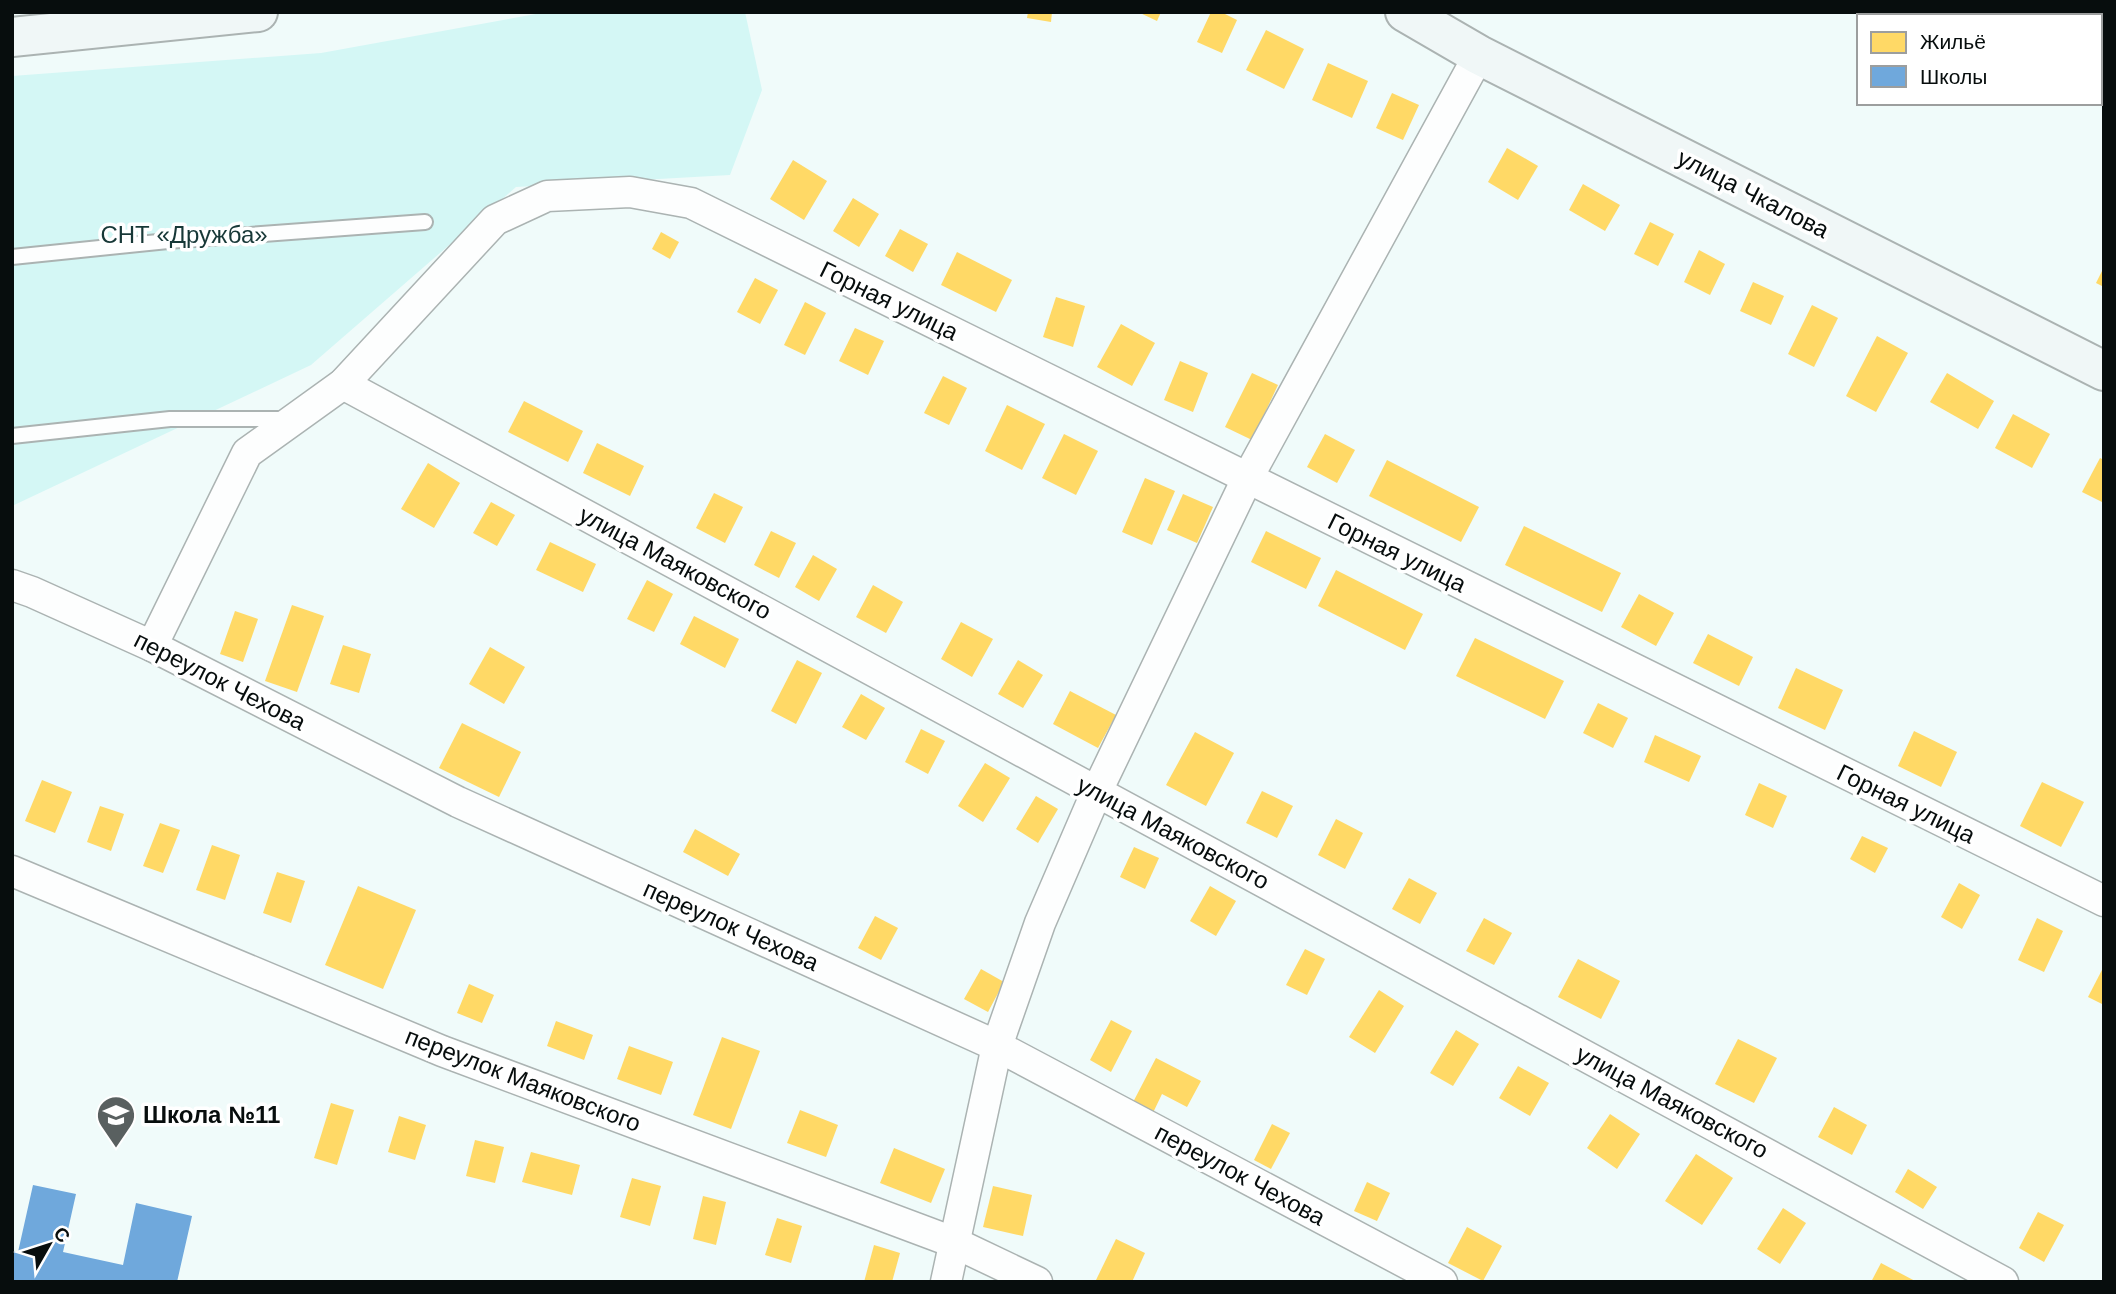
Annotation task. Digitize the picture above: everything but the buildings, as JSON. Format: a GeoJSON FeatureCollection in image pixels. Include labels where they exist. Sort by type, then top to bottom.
{"type":"FeatureCollection","features":[{"type":"Feature","properties":{"kind":"main road"},"geometry":{"type":"LineString","coordinates":[[12,37],[258,12]]}},
{"type":"Feature","properties":{"kind":"main road","name":"улица Чкалова"},"geometry":{"type":"LineString","coordinates":[[1405,12],[1479,55],[2104,371]]}},
{"type":"Feature","properties":{"kind":"street"},"geometry":{"type":"LineString","coordinates":[[946,1282],[998,1046],[1040,923],[1097,791],[1247,479],[1479,55]]}},
{"type":"Feature","properties":{"kind":"street","name":"Горная улица"},"geometry":{"type":"LineString","coordinates":[[152,646],[247,453],[343,384],[495,220],[547,196],[631,192],[691,203],[2104,901]]}},
{"type":"Feature","properties":{"kind":"street","name":"улица Маяковского"},"geometry":{"type":"LineString","coordinates":[[343,384],[2003,1282]]}},
{"type":"Feature","properties":{"kind":"street","name":"переулок Чехова"},"geometry":{"type":"LineString","coordinates":[[12,585],[152,646],[458,802],[998,1046],[1442,1282]]}},
{"type":"Feature","properties":{"kind":"street","name":"переулок Маяковского"},"geometry":{"type":"LineString","coordinates":[[12,871],[442,1051],[953,1242],[1037,1282]]}},
{"type":"Feature","properties":{"kind":"lane"},"geometry":{"type":"LineString","coordinates":[[12,257],[167,241],[425,222]]}},
{"type":"Feature","properties":{"kind":"lane"},"geometry":{"type":"LineString","coordinates":[[12,436],[170,419],[292,419]]}},
{"type":"Feature","properties":{"kind":"green space","name":"СНТ «Дружба»"},"geometry":{"type":"Polygon","coordinates":[[[547,12],[745,12],[762,90],[730,175],[516,187],[311,365],[12,506],[12,76],[321,53],[547,12]]]}},
{"type":"Feature","properties":{"kind":"place","name":"Школа №11"},"geometry":{"type":"Point","coordinates":[116,1149]}}]}
